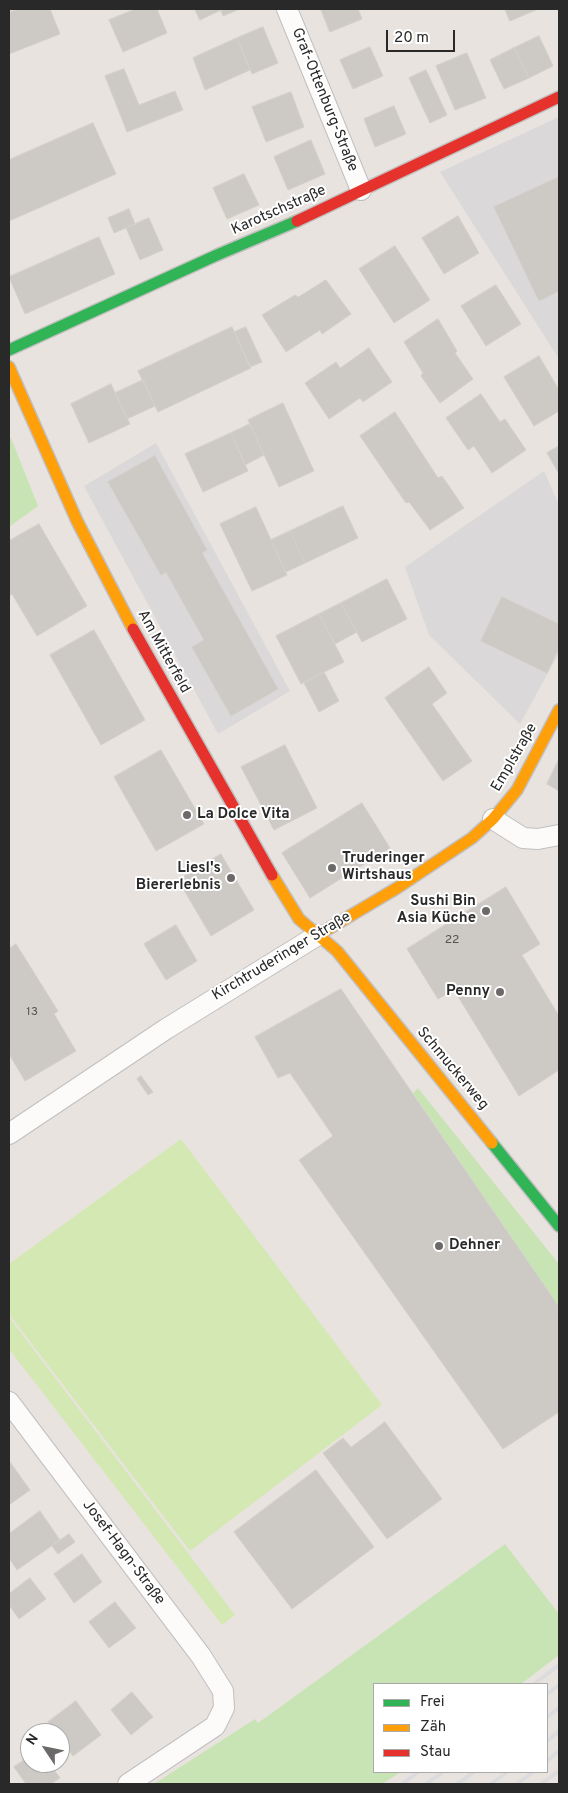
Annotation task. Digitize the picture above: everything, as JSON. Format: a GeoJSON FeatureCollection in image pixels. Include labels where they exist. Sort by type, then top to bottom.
{"type":"FeatureCollection","features":[{"type":"Feature","properties":{"kind":"street","name":"Graf-Ottenburg-Straße"},"geometry":{"type":"LineString","coordinates":[[287,9],[361,190]]}},
{"type":"Feature","properties":{"kind":"street","name":"Karotschstraße"},"geometry":{"type":"LineString","coordinates":[[9,350],[216,255],[292,223],[559,98]]}},
{"type":"Feature","properties":{"kind":"street","name":"Am Mitterfeld"},"geometry":{"type":"LineString","coordinates":[[9,367],[73,512],[119,605],[284,897],[299,919],[318,935]]}},
{"type":"Feature","properties":{"kind":"street","name":"Emplstraße"},"geometry":{"type":"LineString","coordinates":[[493,819],[517,790],[559,710]]}},
{"type":"Feature","properties":{"kind":"street","name":"Kirchtruderinger Straße"},"geometry":{"type":"LineString","coordinates":[[9,1134],[166,1028],[397,888],[472,838],[493,819]]}},
{"type":"Feature","properties":{"kind":"street"},"geometry":{"type":"LineString","coordinates":[[493,819],[523,838],[538,839],[559,835]]}},
{"type":"Feature","properties":{"kind":"street","name":"Schmuckerweg"},"geometry":{"type":"LineString","coordinates":[[318,935],[337,951],[559,1226]]}},
{"type":"Feature","properties":{"kind":"street","name":"Josef-Hagn-Straße"},"geometry":{"type":"LineString","coordinates":[[9,1402],[201,1656],[223,1691],[224,1708],[215,1726],[128,1784]]}},
{"type":"Feature","properties":{"kind":"shaded area"},"geometry":{"type":"Polygon","coordinates":[[[559,117],[559,359],[440,172],[559,117]]]}},
{"type":"Feature","properties":{"kind":"shaded area"},"geometry":{"type":"Polygon","coordinates":[[[156,443],[290,691],[218,734],[84,486],[156,443]]]}},
{"type":"Feature","properties":{"kind":"shaded area"},"geometry":{"type":"Polygon","coordinates":[[[544,471],[559,505],[559,653],[520,724],[429,635],[405,567],[544,471]]]}},
{"type":"Feature","properties":{"kind":"green space"},"geometry":{"type":"Polygon","coordinates":[[[9,438],[11,438],[38,506],[9,527],[9,438]]]}},
{"type":"Feature","properties":{"kind":"green space"},"geometry":{"type":"Polygon","coordinates":[[[418,1088],[559,1264],[559,1307],[413,1093],[418,1088]]]}},
{"type":"Feature","properties":{"kind":"green space"},"geometry":{"type":"Polygon","coordinates":[[[181,1139],[382,1405],[190,1551],[9,1314],[9,1264],[181,1139]]]}},
{"type":"Feature","properties":{"kind":"green space"},"geometry":{"type":"Polygon","coordinates":[[[9,1317],[235,1615],[222,1625],[9,1349],[9,1317]]]}},
{"type":"Feature","properties":{"kind":"green space"},"geometry":{"type":"Polygon","coordinates":[[[505,1544],[559,1614],[559,1655],[522,1683],[373,1683],[373,1773],[399,1773],[382,1784],[154,1784],[255,1719],[258,1723],[505,1544]]]}},
{"type":"Feature","properties":{"kind":"building"},"geometry":{"type":"Polygon","coordinates":[[[18,9],[50,9],[60,34],[9,54],[9,13],[18,9]]]}},
{"type":"Feature","properties":{"kind":"building"},"geometry":{"type":"Polygon","coordinates":[[[136,9],[157,9],[167,33],[123,52],[109,20],[136,9]]]}},
{"type":"Feature","properties":{"kind":"building"},"geometry":{"type":"Polygon","coordinates":[[[195,9],[240,9],[223,16],[221,10],[200,20],[195,9]]]}},
{"type":"Feature","properties":{"kind":"building"},"geometry":{"type":"Polygon","coordinates":[[[321,9],[358,9],[362,19],[330,32],[321,9]]]}},
{"type":"Feature","properties":{"kind":"building"},"geometry":{"type":"Polygon","coordinates":[[[505,9],[538,9],[510,21],[505,9]]]}},
{"type":"Feature","properties":{"kind":"building"},"geometry":{"type":"Polygon","coordinates":[[[263,27],[278,63],[252,74],[237,38],[263,27]]]}},
{"type":"Feature","properties":{"kind":"building"},"geometry":{"type":"Polygon","coordinates":[[[539,36],[553,66],[529,78],[514,48],[539,36]]]}},
{"type":"Feature","properties":{"kind":"building"},"geometry":{"type":"Polygon","coordinates":[[[237,38],[250,70],[205,90],[193,58],[237,38]]]}},
{"type":"Feature","properties":{"kind":"building"},"geometry":{"type":"Polygon","coordinates":[[[370,47],[383,76],[353,89],[340,60],[370,47]]]}},
{"type":"Feature","properties":{"kind":"building"},"geometry":{"type":"Polygon","coordinates":[[[514,48],[529,78],[504,89],[490,60],[514,48]]]}},
{"type":"Feature","properties":{"kind":"building"},"geometry":{"type":"Polygon","coordinates":[[[467,53],[486,98],[455,110],[436,66],[467,53]]]}},
{"type":"Feature","properties":{"kind":"building"},"geometry":{"type":"Polygon","coordinates":[[[124,69],[139,105],[175,91],[183,110],[127,132],[105,76],[124,69]]]}},
{"type":"Feature","properties":{"kind":"building"},"geometry":{"type":"Polygon","coordinates":[[[426,70],[447,115],[430,123],[409,78],[426,70]]]}},
{"type":"Feature","properties":{"kind":"building"},"geometry":{"type":"Polygon","coordinates":[[[291,92],[304,127],[266,142],[252,107],[291,92]]]}},
{"type":"Feature","properties":{"kind":"building"},"geometry":{"type":"Polygon","coordinates":[[[394,106],[406,134],[375,147],[364,119],[394,106]]]}},
{"type":"Feature","properties":{"kind":"building"},"geometry":{"type":"Polygon","coordinates":[[[93,123],[116,174],[9,221],[9,160],[93,123]]]}},
{"type":"Feature","properties":{"kind":"building"},"geometry":{"type":"Polygon","coordinates":[[[311,140],[325,174],[288,190],[274,157],[311,140]]]}},
{"type":"Feature","properties":{"kind":"building"},"geometry":{"type":"Polygon","coordinates":[[[244,174],[259,205],[227,219],[213,188],[244,174]]]}},
{"type":"Feature","properties":{"kind":"building"},"geometry":{"type":"Polygon","coordinates":[[[559,177],[559,291],[539,301],[494,207],[559,177]]]}},
{"type":"Feature","properties":{"kind":"building"},"geometry":{"type":"Polygon","coordinates":[[[129,209],[135,224],[114,233],[108,218],[129,209]]]}},
{"type":"Feature","properties":{"kind":"building"},"geometry":{"type":"Polygon","coordinates":[[[458,216],[479,253],[444,274],[422,238],[458,216]]]}},
{"type":"Feature","properties":{"kind":"building"},"geometry":{"type":"Polygon","coordinates":[[[149,218],[163,250],[140,260],[126,228],[149,218]]]}},
{"type":"Feature","properties":{"kind":"building"},"geometry":{"type":"Polygon","coordinates":[[[99,237],[115,274],[25,314],[9,277],[99,237]]]}},
{"type":"Feature","properties":{"kind":"building"},"geometry":{"type":"Polygon","coordinates":[[[395,246],[430,300],[394,323],[359,269],[395,246]]]}},
{"type":"Feature","properties":{"kind":"building"},"geometry":{"type":"Polygon","coordinates":[[[326,280],[351,314],[322,334],[320,330],[286,352],[262,315],[295,295],[298,297],[326,280]]]}},
{"type":"Feature","properties":{"kind":"building"},"geometry":{"type":"Polygon","coordinates":[[[496,285],[521,324],[486,346],[461,306],[496,285]]]}},
{"type":"Feature","properties":{"kind":"building"},"geometry":{"type":"Polygon","coordinates":[[[438,319],[457,351],[455,353],[473,379],[440,403],[421,376],[423,373],[404,342],[438,319]]]}},
{"type":"Feature","properties":{"kind":"building"},"geometry":{"type":"Polygon","coordinates":[[[232,327],[251,368],[158,412],[138,371],[232,327]]]}},
{"type":"Feature","properties":{"kind":"building"},"geometry":{"type":"Polygon","coordinates":[[[246,327],[262,362],[250,367],[234,332],[246,327]]]}},
{"type":"Feature","properties":{"kind":"building"},"geometry":{"type":"Polygon","coordinates":[[[369,348],[392,382],[363,402],[360,398],[329,419],[305,383],[336,362],[340,368],[369,348]]]}},
{"type":"Feature","properties":{"kind":"building"},"geometry":{"type":"Polygon","coordinates":[[[539,356],[559,390],[559,411],[534,426],[504,377],[539,356]]]}},
{"type":"Feature","properties":{"kind":"building"},"geometry":{"type":"Polygon","coordinates":[[[143,380],[155,406],[127,419],[115,393],[143,380]]]}},
{"type":"Feature","properties":{"kind":"building"},"geometry":{"type":"Polygon","coordinates":[[[111,384],[130,424],[89,443],[71,404],[111,384]]]}},
{"type":"Feature","properties":{"kind":"building"},"geometry":{"type":"Polygon","coordinates":[[[481,394],[500,422],[505,419],[526,450],[492,473],[474,446],[468,450],[446,418],[481,394]]]}},
{"type":"Feature","properties":{"kind":"building"},"geometry":{"type":"Polygon","coordinates":[[[283,403],[314,471],[279,487],[248,420],[283,403]]]}},
{"type":"Feature","properties":{"kind":"building"},"geometry":{"type":"Polygon","coordinates":[[[395,412],[438,478],[442,476],[464,508],[430,530],[409,502],[406,503],[360,436],[395,412]]]}},
{"type":"Feature","properties":{"kind":"building"},"geometry":{"type":"Polygon","coordinates":[[[250,424],[264,455],[245,465],[231,433],[250,424]]]}},
{"type":"Feature","properties":{"kind":"building"},"geometry":{"type":"Polygon","coordinates":[[[231,433],[248,471],[203,492],[185,454],[231,433]]]}},
{"type":"Feature","properties":{"kind":"building"},"geometry":{"type":"Polygon","coordinates":[[[559,446],[559,474],[547,453],[559,446]]]}},
{"type":"Feature","properties":{"kind":"building"},"geometry":{"type":"Polygon","coordinates":[[[155,456],[207,550],[202,553],[278,689],[231,716],[192,647],[204,640],[166,572],[161,575],[108,482],[155,456]]]}},
{"type":"Feature","properties":{"kind":"building"},"geometry":{"type":"Polygon","coordinates":[[[343,506],[358,538],[305,563],[290,531],[343,506]]]}},
{"type":"Feature","properties":{"kind":"building"},"geometry":{"type":"Polygon","coordinates":[[[256,507],[287,575],[252,591],[220,524],[256,507]]]}},
{"type":"Feature","properties":{"kind":"building"},"geometry":{"type":"Polygon","coordinates":[[[39,524],[87,606],[37,636],[12,594],[9,596],[9,541],[39,524]]]}},
{"type":"Feature","properties":{"kind":"building"},"geometry":{"type":"Polygon","coordinates":[[[290,531],[305,563],[286,572],[271,540],[290,531]]]}},
{"type":"Feature","properties":{"kind":"building"},"geometry":{"type":"Polygon","coordinates":[[[387,579],[407,619],[362,642],[341,603],[387,579]]]}},
{"type":"Feature","properties":{"kind":"building"},"geometry":{"type":"Polygon","coordinates":[[[502,597],[559,624],[559,648],[547,673],[481,641],[502,597]]]}},
{"type":"Feature","properties":{"kind":"building"},"geometry":{"type":"Polygon","coordinates":[[[341,603],[357,632],[335,644],[319,614],[341,603]]]}},
{"type":"Feature","properties":{"kind":"building"},"geometry":{"type":"Polygon","coordinates":[[[319,614],[344,662],[301,684],[276,636],[319,614]]]}},
{"type":"Feature","properties":{"kind":"building"},"geometry":{"type":"Polygon","coordinates":[[[94,630],[145,720],[101,745],[50,655],[94,630]]]}},
{"type":"Feature","properties":{"kind":"building"},"geometry":{"type":"Polygon","coordinates":[[[429,667],[447,693],[432,704],[472,761],[443,781],[385,698],[429,667]]]}},
{"type":"Feature","properties":{"kind":"building"},"geometry":{"type":"Polygon","coordinates":[[[324,672],[339,701],[319,712],[304,683],[324,672]]]}},
{"type":"Feature","properties":{"kind":"building"},"geometry":{"type":"Polygon","coordinates":[[[285,745],[317,808],[274,830],[241,767],[285,745]]]}},
{"type":"Feature","properties":{"kind":"building"},"geometry":{"type":"Polygon","coordinates":[[[161,750],[204,824],[156,851],[114,777],[161,750]]]}},
{"type":"Feature","properties":{"kind":"building"},"geometry":{"type":"Polygon","coordinates":[[[559,759],[559,791],[547,784],[559,759]]]}},
{"type":"Feature","properties":{"kind":"building"},"geometry":{"type":"Polygon","coordinates":[[[362,803],[390,848],[310,898],[282,853],[362,803]]]}},
{"type":"Feature","properties":{"kind":"building"},"geometry":{"type":"Polygon","coordinates":[[[221,854],[254,910],[211,936],[178,880],[221,854]]]}},
{"type":"Feature","properties":{"kind":"building","name":"Penny"},"geometry":{"type":"Polygon","coordinates":[[[506,887],[540,944],[522,955],[559,1016],[559,1070],[519,1096],[454,990],[438,999],[407,949],[506,887]]]}},
{"type":"Feature","properties":{"kind":"building"},"geometry":{"type":"Polygon","coordinates":[[[176,925],[197,961],[166,980],[144,944],[176,925]]]}},
{"type":"Feature","properties":{"kind":"building"},"geometry":{"type":"Polygon","coordinates":[[[16,944],[58,1011],[54,1014],[76,1051],[25,1081],[9,1054],[9,949],[16,944]]]}},
{"type":"Feature","properties":{"kind":"building","name":"Dehner"},"geometry":{"type":"Polygon","coordinates":[[[341,989],[559,1307],[559,1412],[503,1449],[299,1160],[333,1136],[290,1073],[278,1078],[255,1037],[341,989]]]}},
{"type":"Feature","properties":{"kind":"building"},"geometry":{"type":"Polygon","coordinates":[[[141,1076],[153,1092],[148,1095],[137,1079],[141,1076]]]}},
{"type":"Feature","properties":{"kind":"building"},"geometry":{"type":"Polygon","coordinates":[[[385,1422],[442,1499],[387,1539],[323,1453],[343,1438],[351,1447],[385,1422]]]}},
{"type":"Feature","properties":{"kind":"building"},"geometry":{"type":"Polygon","coordinates":[[[9,1463],[30,1490],[9,1505],[9,1463]]]}},
{"type":"Feature","properties":{"kind":"building"},"geometry":{"type":"Polygon","coordinates":[[[316,1470],[374,1547],[292,1609],[234,1532],[316,1470]]]}},
{"type":"Feature","properties":{"kind":"building"},"geometry":{"type":"Polygon","coordinates":[[[40,1511],[60,1540],[17,1570],[9,1558],[9,1534],[40,1511]]]}},
{"type":"Feature","properties":{"kind":"building"},"geometry":{"type":"Polygon","coordinates":[[[69,1534],[75,1542],[58,1554],[52,1546],[69,1534]]]}},
{"type":"Feature","properties":{"kind":"building"},"geometry":{"type":"Polygon","coordinates":[[[82,1554],[102,1582],[74,1603],[54,1574],[82,1554]]]}},
{"type":"Feature","properties":{"kind":"building"},"geometry":{"type":"Polygon","coordinates":[[[30,1578],[46,1599],[19,1619],[9,1605],[9,1594],[30,1578]]]}},
{"type":"Feature","properties":{"kind":"building"},"geometry":{"type":"Polygon","coordinates":[[[115,1602],[136,1628],[109,1648],[89,1622],[115,1602]]]}},
{"type":"Feature","properties":{"kind":"building"},"geometry":{"type":"Polygon","coordinates":[[[132,1692],[153,1717],[131,1735],[111,1710],[132,1692]]]}},
{"type":"Feature","properties":{"kind":"building"},"geometry":{"type":"Polygon","coordinates":[[[76,1701],[101,1735],[73,1756],[70,1752],[70,1723],[48,1722],[76,1701]]]}},
{"type":"Feature","properties":{"kind":"building"},"geometry":{"type":"Polygon","coordinates":[[[20,1763],[20,1773],[56,1773],[60,1778],[51,1784],[26,1784],[14,1767],[20,1763]]]}},
{"type":"Feature","properties":{"kind":"railway"},"geometry":{"type":"LineString","coordinates":[[535,1683],[559,1665]]}},
{"type":"Feature","properties":{"kind":"railway"},"geometry":{"type":"LineString","coordinates":[[548,1693],[559,1685]]}},
{"type":"Feature","properties":{"kind":"railway"},"geometry":{"type":"LineString","coordinates":[[548,1716],[559,1708]]}},
{"type":"Feature","properties":{"kind":"railway"},"geometry":{"type":"LineString","coordinates":[[548,1740],[559,1731]]}},
{"type":"Feature","properties":{"kind":"railway"},"geometry":{"type":"LineString","coordinates":[[548,1760],[559,1751]]}},
{"type":"Feature","properties":{"kind":"railway"},"geometry":{"type":"LineString","coordinates":[[541,1784],[559,1771]]}},
{"type":"Feature","properties":{"kind":"railway"},"geometry":{"type":"LineString","coordinates":[[402,1784],[417,1773]]}},
{"type":"Feature","properties":{"kind":"railway"},"geometry":{"type":"LineString","coordinates":[[426,1784],[442,1773]]}},
{"type":"Feature","properties":{"kind":"railway"},"geometry":{"type":"LineString","coordinates":[[457,1784],[473,1773]]}},
{"type":"Feature","properties":{"kind":"railway"},"geometry":{"type":"LineString","coordinates":[[491,1784],[506,1773]]}},
{"type":"Feature","properties":{"kind":"railway"},"geometry":{"type":"LineString","coordinates":[[517,1784],[532,1773]]}},
{"type":"Feature","properties":{"kind":"traffic: fast"},"geometry":{"type":"LineString","coordinates":[[9,350],[217,255],[297,221]]}},
{"type":"Feature","properties":{"kind":"traffic: fast"},"geometry":{"type":"LineString","coordinates":[[492,1143],[559,1226]]}},
{"type":"Feature","properties":{"kind":"traffic: slow"},"geometry":{"type":"LineString","coordinates":[[9,367],[77,521],[133,629]]}},
{"type":"Feature","properties":{"kind":"traffic: slow"},"geometry":{"type":"LineString","coordinates":[[318,935],[397,888],[472,838],[493,819],[517,790],[559,710]]}},
{"type":"Feature","properties":{"kind":"traffic: slow"},"geometry":{"type":"LineString","coordinates":[[272,875],[299,919],[337,951],[492,1143]]}},
{"type":"Feature","properties":{"kind":"traffic: jam"},"geometry":{"type":"LineString","coordinates":[[297,221],[559,97]]}},
{"type":"Feature","properties":{"kind":"traffic: jam"},"geometry":{"type":"LineString","coordinates":[[133,629],[272,875]]}},
{"type":"Feature","properties":{"kind":"place","name":"La Dolce Vita"},"geometry":{"type":"Point","coordinates":[187,815]}},
{"type":"Feature","properties":{"kind":"place","name":"Truderinger Wirtshaus"},"geometry":{"type":"Point","coordinates":[332,868]}},
{"type":"Feature","properties":{"kind":"place","name":"Liesl's Biererlebnis"},"geometry":{"type":"Point","coordinates":[231,878]}},
{"type":"Feature","properties":{"kind":"place","name":"Sushi Bin Asia Küche"},"geometry":{"type":"Point","coordinates":[486,911]}},
{"type":"Feature","properties":{"kind":"place","name":"Penny"},"geometry":{"type":"Point","coordinates":[500,992]}},
{"type":"Feature","properties":{"kind":"place","name":"Dehner"},"geometry":{"type":"Point","coordinates":[439,1246]}}]}
